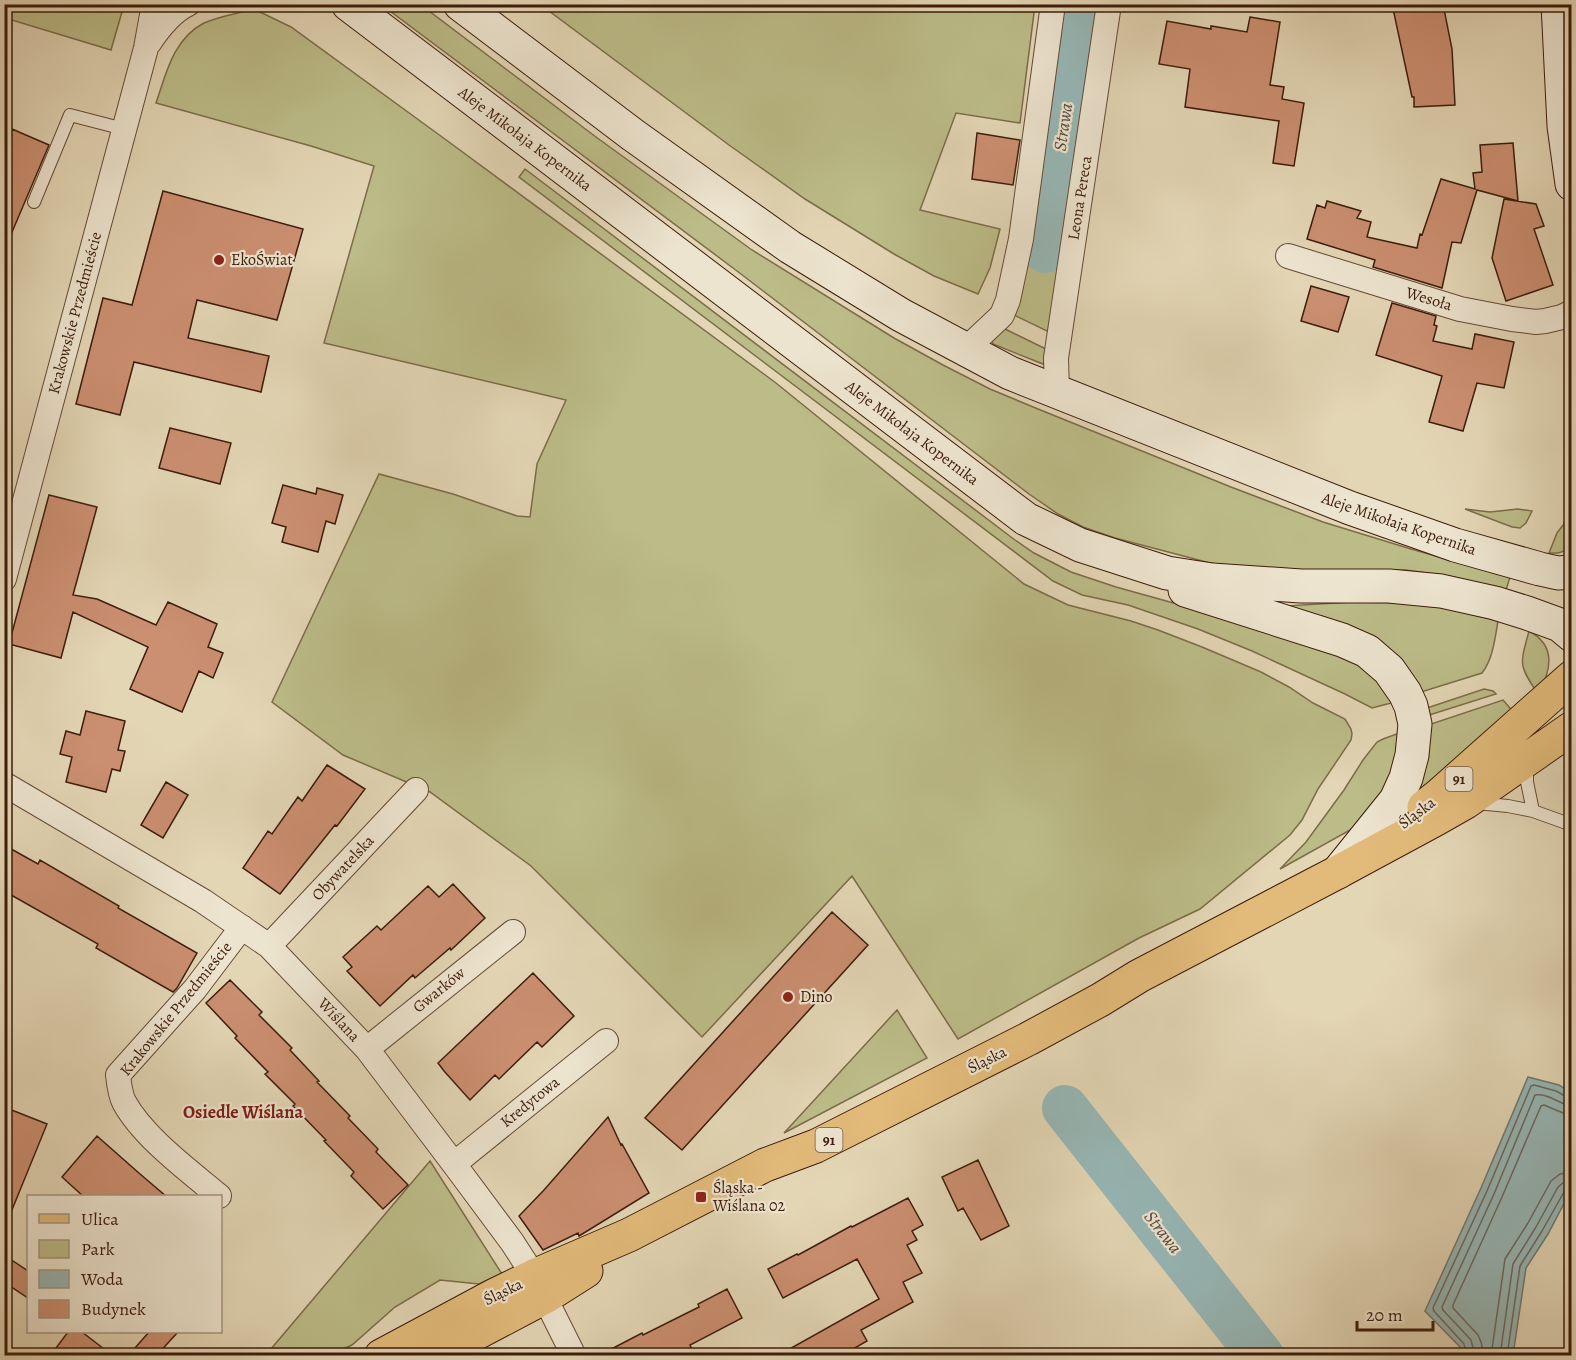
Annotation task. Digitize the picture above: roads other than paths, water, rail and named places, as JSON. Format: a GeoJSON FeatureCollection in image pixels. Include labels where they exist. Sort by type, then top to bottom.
{"type":"FeatureCollection","features":[{"type":"Feature","properties":{"kind":"main road","name":"Aleje Mikołaja Kopernika"},"geometry":{"type":"LineString","coordinates":[[348,4],[1026,519],[1080,545],[1167,573],[1301,586],[1389,586],[1441,591],[1495,603],[1538,617],[1560,625],[1572,635]]}},
{"type":"Feature","properties":{"kind":"main road","name":"Aleje Mikołaja Kopernika"},"geometry":{"type":"LineString","coordinates":[[460,4],[633,135],[790,247],[901,315],[1010,373],[1360,512],[1455,545],[1540,569],[1558,573],[1572,572]]}},
{"type":"Feature","properties":{"kind":"main road"},"geometry":{"type":"LineString","coordinates":[[1558,4],[1561,73],[1570,170]]}},
{"type":"Feature","properties":{"kind":"main road"},"geometry":{"type":"LineString","coordinates":[[1026,519],[1066,549],[1098,563],[1342,640],[1367,651],[1389,670],[1411,706],[1415,724],[1412,755],[1406,778],[1396,800],[1338,872]]}},
{"type":"Feature","properties":{"kind":"main road","name":"Śląska"},"geometry":{"type":"LineString","coordinates":[[1338,872],[1438,796],[1572,677]]}},
{"type":"Feature","properties":{"kind":"main road","name":"Śląska"},"geometry":{"type":"LineString","coordinates":[[433,1356],[539,1287],[629,1235],[765,1165],[816,1146],[1028,1040],[1139,976],[1466,802],[1572,728]]}},
{"type":"Feature","properties":{"kind":"main road","name":"Śląska"},"geometry":{"type":"LineString","coordinates":[[381,1356],[495,1295],[539,1287]]}},
{"type":"Feature","properties":{"kind":"street","name":"Krakowskie Przedmieście"},"geometry":{"type":"LineString","coordinates":[[4,579],[146,48],[154,4]]}},
{"type":"Feature","properties":{"kind":"street","name":"Krakowskie Przedmieście"},"geometry":{"type":"LineString","coordinates":[[146,48],[172,15],[188,4]]}},
{"type":"Feature","properties":{"kind":"street"},"geometry":{"type":"LineString","coordinates":[[965,350],[999,320],[1008,300],[1021,239],[1053,4]]}},
{"type":"Feature","properties":{"kind":"street","name":"Leona Pereca"},"geometry":{"type":"LineString","coordinates":[[1057,392],[1056,358],[1109,4]]}},
{"type":"Feature","properties":{"kind":"street","name":"Wesoła"},"geometry":{"type":"LineString","coordinates":[[1288,256],[1460,309],[1512,320],[1545,321],[1572,312]]}},
{"type":"Feature","properties":{"kind":"street","name":"Wiślana"},"geometry":{"type":"LineString","coordinates":[[4,784],[203,901],[269,946],[367,1049],[454,1164],[512,1242],[539,1287],[574,1356]]}},
{"type":"Feature","properties":{"kind":"street","name":"Obywatelska"},"geometry":{"type":"LineString","coordinates":[[269,946],[416,790]]}},
{"type":"Feature","properties":{"kind":"street","name":"Krakowskie Przedmieście"},"geometry":{"type":"LineString","coordinates":[[216,1195],[159,1145],[133,1115],[123,1100],[118,1075],[195,988],[242,927]]}},
{"type":"Feature","properties":{"kind":"street","name":"Gwarków"},"geometry":{"type":"LineString","coordinates":[[367,1049],[513,932]]}},
{"type":"Feature","properties":{"kind":"street","name":"Kredytowa"},"geometry":{"type":"LineString","coordinates":[[454,1164],[606,1041]]}},
{"type":"Feature","properties":{"kind":"lane"},"geometry":{"type":"LineString","coordinates":[[34,202],[70,115],[124,129]]}},
{"type":"Feature","properties":{"kind":"lane"},"geometry":{"type":"LineString","coordinates":[[1528,758],[1527,782],[1533,812]]}},
{"type":"Feature","properties":{"kind":"lane"},"geometry":{"type":"LineString","coordinates":[[1466,802],[1508,806],[1572,825]]}},
{"type":"Feature","properties":{"kind":"water"},"geometry":{"type":"Polygon","coordinates":[[[1528,1077],[1559,1085],[1571,1093],[1571,1190],[1548,1234],[1526,1268],[1513,1355],[1462,1355],[1460,1347],[1425,1311],[1528,1077]]]}},
{"type":"Feature","properties":{"kind":"water"},"geometry":{"type":"Polygon","coordinates":[[[1074,1100],[1119,1149],[1115,1170],[1096,1169],[1053,1116],[1074,1100]]]}},
{"type":"Feature","properties":{"kind":"waterway","name":"Strawa"},"geometry":{"type":"LineString","coordinates":[[1045,250],[1081,4]]}},
{"type":"Feature","properties":{"kind":"waterway","name":"Strawa"},"geometry":{"type":"LineString","coordinates":[[1065,1108],[1261,1356]]}},
{"type":"Feature","properties":{"kind":"place","name":"EkoŚwiat"},"geometry":{"type":"Point","coordinates":[219,260]}},
{"type":"Feature","properties":{"kind":"place","name":"Dino"},"geometry":{"type":"Point","coordinates":[788,997]}},
{"type":"Feature","properties":{"kind":"place","name":"Śląska - Wiślana 02"},"geometry":{"type":"Point","coordinates":[701,1197]}},
{"type":"Feature","properties":{"kind":"district","name":"Osiedle Wiślana"},"geometry":{"type":"Point","coordinates":[243,1112]}}]}
